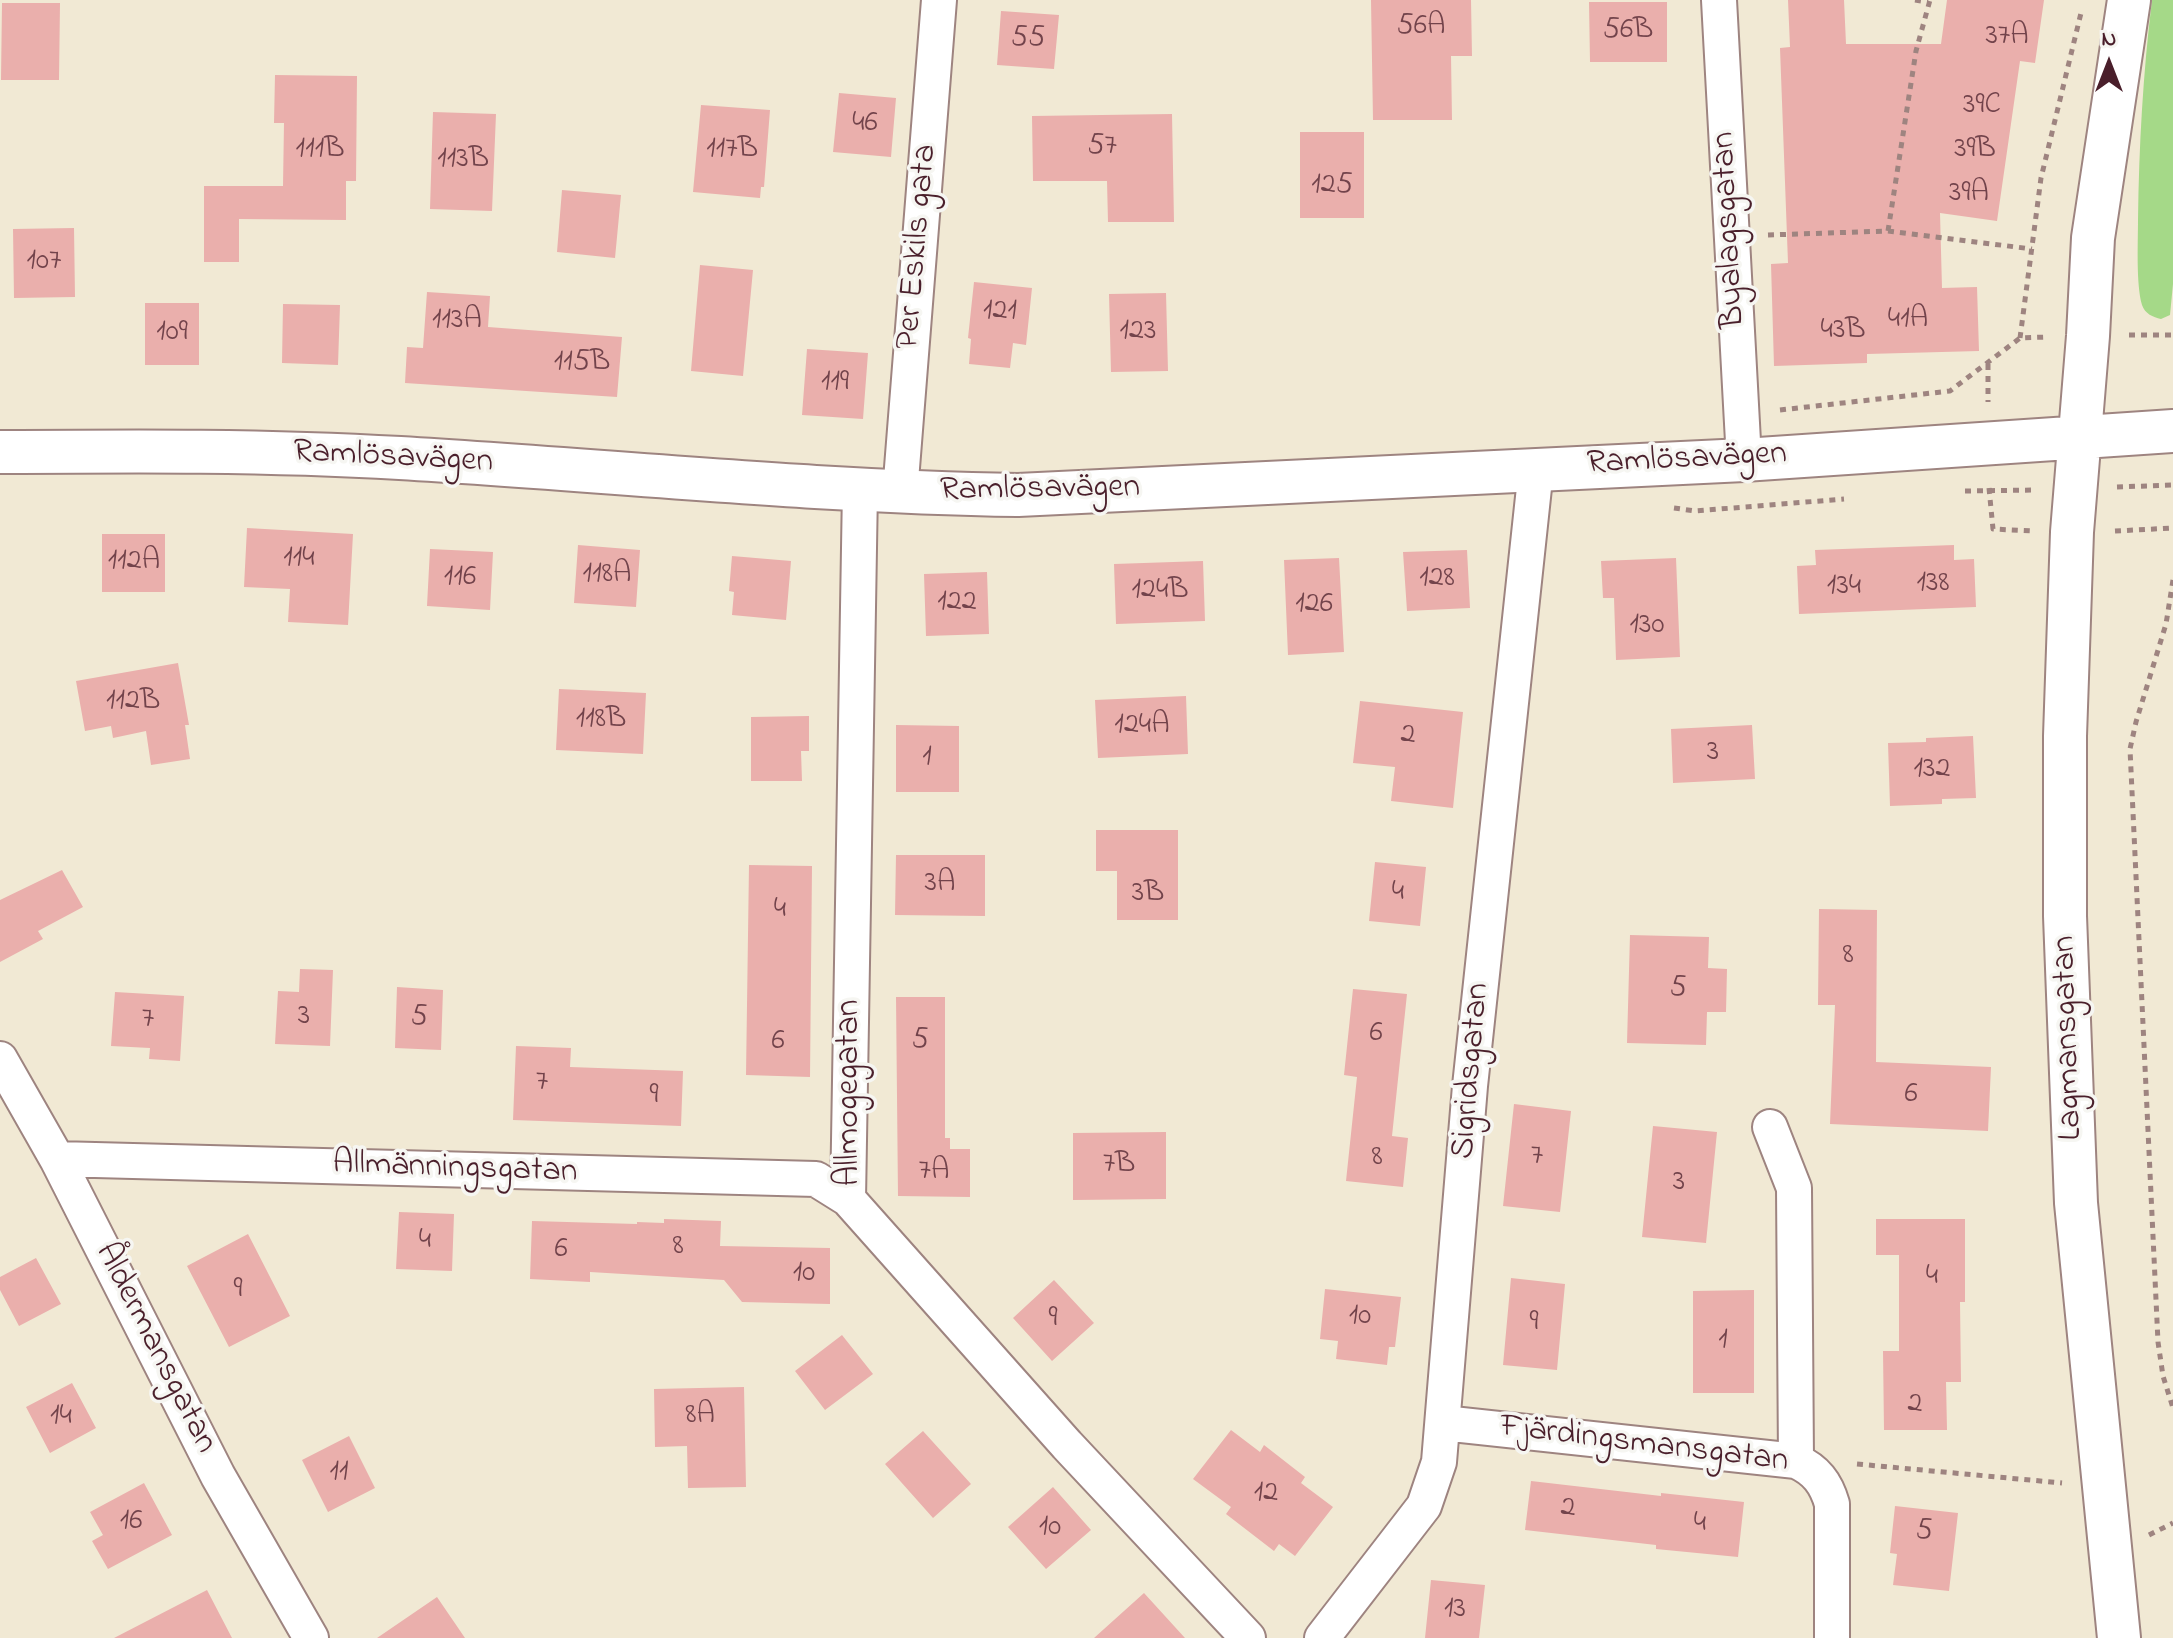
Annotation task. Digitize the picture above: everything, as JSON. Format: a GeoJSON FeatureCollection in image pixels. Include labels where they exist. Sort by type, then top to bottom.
{"type":"FeatureCollection","features":[{"type":"Feature","properties":{"kind":"street","name":"Per Eskils gata"},"geometry":{"type":"LineString","coordinates":[[880,491],[939,0]]}},
{"type":"Feature","properties":{"kind":"street","name":"Byalagsgatan"},"geometry":{"type":"LineString","coordinates":[[1719,0],[1743,441]]}},
{"type":"Feature","properties":{"kind":"street","name":"Lagmansgatan"},"geometry":{"type":"LineString","coordinates":[[2119,1638],[2076,1203],[2065,916],[2065,736],[2072,532],[2093,238],[2129,0]]}},
{"type":"Feature","properties":{"kind":"street","name":"Ramlösavägen"},"geometry":{"type":"LineString","coordinates":[[0,452],[187,450],[387,457],[880,491],[1018,495],[1536,469],[1743,441],[2080,437],[2173,431]]}},
{"type":"Feature","properties":{"kind":"street","name":"Sigridsgatan"},"geometry":{"type":"LineString","coordinates":[[1322,1638],[1424,1506],[1439,1462],[1470,1086],[1536,469]]}},
{"type":"Feature","properties":{"kind":"street","name":"Allmogegatan"},"geometry":{"type":"LineString","coordinates":[[880,491],[848,1199],[1067,1445],[1248,1638]]}},
{"type":"Feature","properties":{"kind":"street","name":"Åldermansgatan"},"geometry":{"type":"LineString","coordinates":[[0,1059],[57,1159],[218,1476],[311,1638]]}},
{"type":"Feature","properties":{"kind":"street"},"geometry":{"type":"LineString","coordinates":[[1770,1127],[1794,1188],[1807,1468]]}},
{"type":"Feature","properties":{"kind":"street","name":"Allmänningsgatan"},"geometry":{"type":"LineString","coordinates":[[57,1159],[816,1179],[848,1199]]}},
{"type":"Feature","properties":{"kind":"street","name":"Fjärdingsmansgatan"},"geometry":{"type":"LineString","coordinates":[[1443,1423],[1807,1468],[1827,1488],[1832,1504],[1832,1638]]}},
{"type":"Feature","properties":{"kind":"path"},"geometry":{"type":"LineString","coordinates":[[1888,231],[1893,216],[1916,51],[1929,1],[1915,0]]}},
{"type":"Feature","properties":{"kind":"path"},"geometry":{"type":"LineString","coordinates":[[2020,338],[2041,178],[2084,0]]}},
{"type":"Feature","properties":{"kind":"path"},"geometry":{"type":"LineString","coordinates":[[1731,237],[1888,231],[2032,249]]}},
{"type":"Feature","properties":{"kind":"path"},"geometry":{"type":"LineString","coordinates":[[1743,441],[1793,406],[1950,391],[2020,338],[2173,335]]}},
{"type":"Feature","properties":{"kind":"path"},"geometry":{"type":"LineString","coordinates":[[2173,580],[2166,624],[2131,738],[2130,774],[2158,1342],[2163,1376],[2173,1408]]}},
{"type":"Feature","properties":{"kind":"path"},"geometry":{"type":"LineString","coordinates":[[2166,624],[2173,629]]}},
{"type":"Feature","properties":{"kind":"path"},"geometry":{"type":"LineString","coordinates":[[1807,1468],[1866,1463],[2069,1484]]}},
{"type":"Feature","properties":{"kind":"path"},"geometry":{"type":"LineString","coordinates":[[2146,1536],[2173,1523]]}},
{"type":"Feature","properties":{"kind":"green space"},"geometry":{"type":"Polygon","coordinates":[[[2152,0],[2173,0],[2173,284],[2170,315],[2161,319],[2147,313],[2142,305],[2138,263],[2140,137],[2152,0]]]}},
{"type":"Feature","properties":{"kind":"building"},"geometry":{"type":"Polygon","coordinates":[[[1371,0],[1471,0],[1472,56],[1451,56],[1452,120],[1373,120],[1371,0]]]}},
{"type":"Feature","properties":{"kind":"building"},"geometry":{"type":"Polygon","coordinates":[[[1788,0],[1844,0],[1846,44],[1941,44],[1947,0],[2044,0],[2035,63],[2020,61],[1997,221],[1940,213],[1942,288],[1977,287],[1979,351],[1867,354],[1867,363],[1774,366],[1771,264],[1788,263],[1780,48],[1790,47],[1788,0]]]}},
{"type":"Feature","properties":{"kind":"building"},"geometry":{"type":"Polygon","coordinates":[[[1589,2],[1667,2],[1667,62],[1590,62],[1589,2]]]}},
{"type":"Feature","properties":{"kind":"building"},"geometry":{"type":"Polygon","coordinates":[[[2,3],[60,3],[59,80],[1,80],[2,3]]]}},
{"type":"Feature","properties":{"kind":"building"},"geometry":{"type":"Polygon","coordinates":[[[1001,11],[1059,15],[1054,69],[997,65],[1001,11]]]}},
{"type":"Feature","properties":{"kind":"building"},"geometry":{"type":"Polygon","coordinates":[[[275,75],[357,76],[356,181],[346,181],[346,220],[239,219],[239,262],[204,262],[204,186],[283,186],[284,123],[274,123],[275,75]]]}},
{"type":"Feature","properties":{"kind":"building"},"geometry":{"type":"Polygon","coordinates":[[[839,93],[896,98],[891,157],[833,152],[839,93]]]}},
{"type":"Feature","properties":{"kind":"building"},"geometry":{"type":"Polygon","coordinates":[[[701,105],[770,110],[764,187],[761,187],[760,198],[693,192],[701,105]]]}},
{"type":"Feature","properties":{"kind":"building"},"geometry":{"type":"Polygon","coordinates":[[[433,112],[496,114],[492,211],[430,209],[433,112]]]}},
{"type":"Feature","properties":{"kind":"building"},"geometry":{"type":"Polygon","coordinates":[[[1172,114],[1174,222],[1108,222],[1107,181],[1033,181],[1032,116],[1172,114]]]}},
{"type":"Feature","properties":{"kind":"building"},"geometry":{"type":"Polygon","coordinates":[[[1300,132],[1364,132],[1364,218],[1300,218],[1300,132]]]}},
{"type":"Feature","properties":{"kind":"building"},"geometry":{"type":"Polygon","coordinates":[[[562,190],[621,195],[615,258],[557,252],[562,190]]]}},
{"type":"Feature","properties":{"kind":"building"},"geometry":{"type":"Polygon","coordinates":[[[74,228],[75,297],[14,298],[13,229],[74,228]]]}},
{"type":"Feature","properties":{"kind":"building"},"geometry":{"type":"Polygon","coordinates":[[[700,265],[753,270],[743,376],[691,371],[700,265]]]}},
{"type":"Feature","properties":{"kind":"building"},"geometry":{"type":"Polygon","coordinates":[[[974,282],[1032,288],[1026,345],[1013,343],[1010,368],[969,364],[971,339],[968,338],[974,282]]]}},
{"type":"Feature","properties":{"kind":"building"},"geometry":{"type":"Polygon","coordinates":[[[427,292],[490,296],[488,327],[622,337],[617,397],[405,383],[407,347],[423,348],[427,292]]]}},
{"type":"Feature","properties":{"kind":"building"},"geometry":{"type":"Polygon","coordinates":[[[1166,293],[1168,371],[1111,372],[1109,294],[1166,293]]]}},
{"type":"Feature","properties":{"kind":"building"},"geometry":{"type":"Polygon","coordinates":[[[145,303],[199,303],[199,365],[145,365],[145,303]]]}},
{"type":"Feature","properties":{"kind":"building"},"geometry":{"type":"Polygon","coordinates":[[[283,304],[340,305],[338,365],[282,363],[283,304]]]}},
{"type":"Feature","properties":{"kind":"building"},"geometry":{"type":"Polygon","coordinates":[[[807,349],[868,353],[863,419],[802,415],[807,349]]]}},
{"type":"Feature","properties":{"kind":"building"},"geometry":{"type":"Polygon","coordinates":[[[247,528],[353,534],[348,625],[288,622],[290,589],[244,587],[247,528]]]}},
{"type":"Feature","properties":{"kind":"building"},"geometry":{"type":"Polygon","coordinates":[[[102,534],[165,534],[165,592],[102,592],[102,534]]]}},
{"type":"Feature","properties":{"kind":"building"},"geometry":{"type":"Polygon","coordinates":[[[578,545],[640,550],[636,607],[574,603],[578,545]]]}},
{"type":"Feature","properties":{"kind":"building"},"geometry":{"type":"Polygon","coordinates":[[[1954,545],[1954,560],[1974,559],[1976,607],[1799,614],[1797,566],[1816,565],[1815,550],[1954,545]]]}},
{"type":"Feature","properties":{"kind":"building"},"geometry":{"type":"Polygon","coordinates":[[[430,549],[493,552],[490,610],[427,606],[430,549]]]}},
{"type":"Feature","properties":{"kind":"building"},"geometry":{"type":"Polygon","coordinates":[[[1467,550],[1470,608],[1407,611],[1403,552],[1467,550]]]}},
{"type":"Feature","properties":{"kind":"building"},"geometry":{"type":"Polygon","coordinates":[[[732,556],[791,561],[786,620],[732,615],[734,592],[729,591],[732,556]]]}},
{"type":"Feature","properties":{"kind":"building"},"geometry":{"type":"Polygon","coordinates":[[[1339,558],[1344,652],[1288,655],[1284,560],[1339,558]]]}},
{"type":"Feature","properties":{"kind":"building"},"geometry":{"type":"Polygon","coordinates":[[[1676,558],[1680,657],[1616,660],[1614,598],[1603,598],[1601,561],[1676,558]]]}},
{"type":"Feature","properties":{"kind":"building"},"geometry":{"type":"Polygon","coordinates":[[[1203,561],[1205,621],[1116,624],[1114,564],[1203,561]]]}},
{"type":"Feature","properties":{"kind":"building"},"geometry":{"type":"Polygon","coordinates":[[[987,572],[989,634],[926,636],[924,574],[987,572]]]}},
{"type":"Feature","properties":{"kind":"building"},"geometry":{"type":"Polygon","coordinates":[[[178,663],[189,725],[185,725],[190,759],[151,765],[146,731],[113,738],[111,726],[85,731],[76,681],[178,663]]]}},
{"type":"Feature","properties":{"kind":"building"},"geometry":{"type":"Polygon","coordinates":[[[559,689],[646,693],[643,754],[556,750],[559,689]]]}},
{"type":"Feature","properties":{"kind":"building"},"geometry":{"type":"Polygon","coordinates":[[[1186,696],[1188,754],[1098,758],[1095,700],[1186,696]]]}},
{"type":"Feature","properties":{"kind":"building"},"geometry":{"type":"Polygon","coordinates":[[[1360,701],[1463,712],[1453,808],[1391,801],[1395,767],[1353,763],[1360,701]]]}},
{"type":"Feature","properties":{"kind":"building"},"geometry":{"type":"Polygon","coordinates":[[[809,716],[809,751],[801,751],[802,781],[751,781],[751,717],[809,716]]]}},
{"type":"Feature","properties":{"kind":"building"},"geometry":{"type":"Polygon","coordinates":[[[896,725],[959,726],[959,792],[896,792],[896,725]]]}},
{"type":"Feature","properties":{"kind":"building"},"geometry":{"type":"Polygon","coordinates":[[[1752,725],[1755,779],[1673,783],[1671,729],[1752,725]]]}},
{"type":"Feature","properties":{"kind":"building"},"geometry":{"type":"Polygon","coordinates":[[[1973,736],[1976,798],[1942,799],[1942,804],[1890,806],[1888,743],[1973,736]]]}},
{"type":"Feature","properties":{"kind":"building"},"geometry":{"type":"Polygon","coordinates":[[[1096,830],[1178,830],[1178,920],[1117,920],[1117,871],[1096,871],[1096,830]]]}},
{"type":"Feature","properties":{"kind":"building"},"geometry":{"type":"Polygon","coordinates":[[[896,855],[985,855],[985,916],[895,915],[896,855]]]}},
{"type":"Feature","properties":{"kind":"building"},"geometry":{"type":"Polygon","coordinates":[[[1375,862],[1426,867],[1420,926],[1369,921],[1375,862]]]}},
{"type":"Feature","properties":{"kind":"building"},"geometry":{"type":"Polygon","coordinates":[[[749,865],[812,866],[810,1077],[746,1075],[749,865]]]}},
{"type":"Feature","properties":{"kind":"building"},"geometry":{"type":"Polygon","coordinates":[[[62,870],[83,907],[38,931],[43,939],[0,962],[0,900],[62,870]]]}},
{"type":"Feature","properties":{"kind":"building"},"geometry":{"type":"Polygon","coordinates":[[[1819,909],[1877,910],[1876,1062],[1991,1067],[1988,1131],[1830,1124],[1835,1005],[1818,1005],[1819,909]]]}},
{"type":"Feature","properties":{"kind":"building"},"geometry":{"type":"Polygon","coordinates":[[[1630,935],[1709,937],[1708,968],[1727,969],[1726,1012],[1707,1012],[1706,1045],[1627,1043],[1630,935]]]}},
{"type":"Feature","properties":{"kind":"building"},"geometry":{"type":"Polygon","coordinates":[[[300,969],[333,970],[330,1046],[275,1044],[278,991],[299,992],[300,969]]]}},
{"type":"Feature","properties":{"kind":"building"},"geometry":{"type":"Polygon","coordinates":[[[397,987],[443,990],[441,1050],[395,1048],[397,987]]]}},
{"type":"Feature","properties":{"kind":"building"},"geometry":{"type":"Polygon","coordinates":[[[1353,989],[1407,994],[1392,1136],[1408,1138],[1403,1187],[1346,1181],[1357,1077],[1344,1075],[1353,989]]]}},
{"type":"Feature","properties":{"kind":"building"},"geometry":{"type":"Polygon","coordinates":[[[115,992],[184,996],[180,1061],[149,1059],[150,1048],[111,1046],[115,992]]]}},
{"type":"Feature","properties":{"kind":"building"},"geometry":{"type":"Polygon","coordinates":[[[896,997],[945,997],[945,1138],[950,1138],[950,1149],[970,1149],[970,1197],[898,1196],[896,997]]]}},
{"type":"Feature","properties":{"kind":"building"},"geometry":{"type":"Polygon","coordinates":[[[516,1046],[571,1048],[570,1067],[683,1071],[681,1126],[513,1120],[516,1046]]]}},
{"type":"Feature","properties":{"kind":"building"},"geometry":{"type":"Polygon","coordinates":[[[1514,1104],[1571,1111],[1560,1212],[1503,1206],[1514,1104]]]}},
{"type":"Feature","properties":{"kind":"building"},"geometry":{"type":"Polygon","coordinates":[[[1653,1126],[1717,1132],[1706,1243],[1642,1237],[1653,1126]]]}},
{"type":"Feature","properties":{"kind":"building"},"geometry":{"type":"Polygon","coordinates":[[[1166,1132],[1166,1199],[1073,1200],[1073,1133],[1166,1132]]]}},
{"type":"Feature","properties":{"kind":"building"},"geometry":{"type":"Polygon","coordinates":[[[399,1212],[454,1214],[452,1271],[396,1269],[399,1212]]]}},
{"type":"Feature","properties":{"kind":"building"},"geometry":{"type":"Polygon","coordinates":[[[664,1219],[721,1221],[720,1246],[830,1248],[830,1304],[742,1302],[724,1280],[590,1272],[590,1282],[530,1279],[532,1221],[637,1224],[664,1223],[664,1219]]]}},
{"type":"Feature","properties":{"kind":"building"},"geometry":{"type":"Polygon","coordinates":[[[1876,1219],[1965,1219],[1965,1302],[1960,1302],[1961,1382],[1946,1382],[1947,1430],[1884,1430],[1883,1351],[1899,1351],[1899,1255],[1876,1255],[1876,1219]]]}},
{"type":"Feature","properties":{"kind":"building"},"geometry":{"type":"Polygon","coordinates":[[[248,1234],[290,1316],[229,1347],[187,1266],[248,1234]]]}},
{"type":"Feature","properties":{"kind":"building"},"geometry":{"type":"Polygon","coordinates":[[[36,1258],[61,1304],[19,1326],[0,1290],[0,1277],[36,1258]]]}},
{"type":"Feature","properties":{"kind":"building"},"geometry":{"type":"Polygon","coordinates":[[[1511,1278],[1565,1284],[1557,1370],[1503,1365],[1511,1278]]]}},
{"type":"Feature","properties":{"kind":"building"},"geometry":{"type":"Polygon","coordinates":[[[1054,1280],[1094,1323],[1052,1361],[1013,1318],[1054,1280]]]}},
{"type":"Feature","properties":{"kind":"building"},"geometry":{"type":"Polygon","coordinates":[[[1325,1289],[1401,1297],[1395,1347],[1389,1347],[1387,1365],[1336,1359],[1338,1341],[1320,1339],[1325,1289]]]}},
{"type":"Feature","properties":{"kind":"building"},"geometry":{"type":"Polygon","coordinates":[[[1754,1290],[1754,1393],[1693,1393],[1693,1291],[1754,1290]]]}},
{"type":"Feature","properties":{"kind":"building"},"geometry":{"type":"Polygon","coordinates":[[[842,1335],[873,1374],[825,1410],[795,1371],[842,1335]]]}},
{"type":"Feature","properties":{"kind":"building"},"geometry":{"type":"Polygon","coordinates":[[[72,1383],[96,1428],[50,1453],[26,1407],[72,1383]]]}},
{"type":"Feature","properties":{"kind":"building"},"geometry":{"type":"Polygon","coordinates":[[[744,1387],[746,1487],[688,1488],[687,1446],[655,1447],[654,1389],[744,1387]]]}},
{"type":"Feature","properties":{"kind":"building"},"geometry":{"type":"Polygon","coordinates":[[[1231,1430],[1260,1452],[1264,1445],[1305,1477],[1301,1483],[1333,1507],[1295,1556],[1279,1544],[1274,1551],[1226,1514],[1231,1507],[1193,1479],[1231,1430]]]}},
{"type":"Feature","properties":{"kind":"building"},"geometry":{"type":"Polygon","coordinates":[[[923,1431],[971,1484],[933,1518],[885,1464],[923,1431]]]}},
{"type":"Feature","properties":{"kind":"building"},"geometry":{"type":"Polygon","coordinates":[[[349,1436],[375,1488],[328,1512],[302,1460],[349,1436]]]}},
{"type":"Feature","properties":{"kind":"building"},"geometry":{"type":"Polygon","coordinates":[[[1531,1481],[1744,1502],[1738,1557],[1525,1530],[1531,1481]]]}},
{"type":"Feature","properties":{"kind":"building"},"geometry":{"type":"Polygon","coordinates":[[[144,1483],[172,1535],[108,1569],[92,1541],[103,1535],[90,1512],[144,1483]]]}},
{"type":"Feature","properties":{"kind":"building"},"geometry":{"type":"Polygon","coordinates":[[[1053,1487],[1091,1530],[1046,1569],[1008,1527],[1053,1487]]]}},
{"type":"Feature","properties":{"kind":"building"},"geometry":{"type":"Polygon","coordinates":[[[1895,1506],[1958,1513],[1949,1591],[1893,1585],[1897,1554],[1890,1553],[1895,1506]]]}},
{"type":"Feature","properties":{"kind":"building"},"geometry":{"type":"Polygon","coordinates":[[[1431,1580],[1485,1585],[1479,1638],[1425,1638],[1431,1580]]]}},
{"type":"Feature","properties":{"kind":"building"},"geometry":{"type":"Polygon","coordinates":[[[207,1590],[232,1638],[114,1638],[207,1590]]]}},
{"type":"Feature","properties":{"kind":"building"},"geometry":{"type":"Polygon","coordinates":[[[1144,1593],[1185,1638],[1094,1638],[1144,1593]]]}},
{"type":"Feature","properties":{"kind":"building"},"geometry":{"type":"Polygon","coordinates":[[[437,1597],[465,1638],[377,1638],[437,1597]]]}}]}
